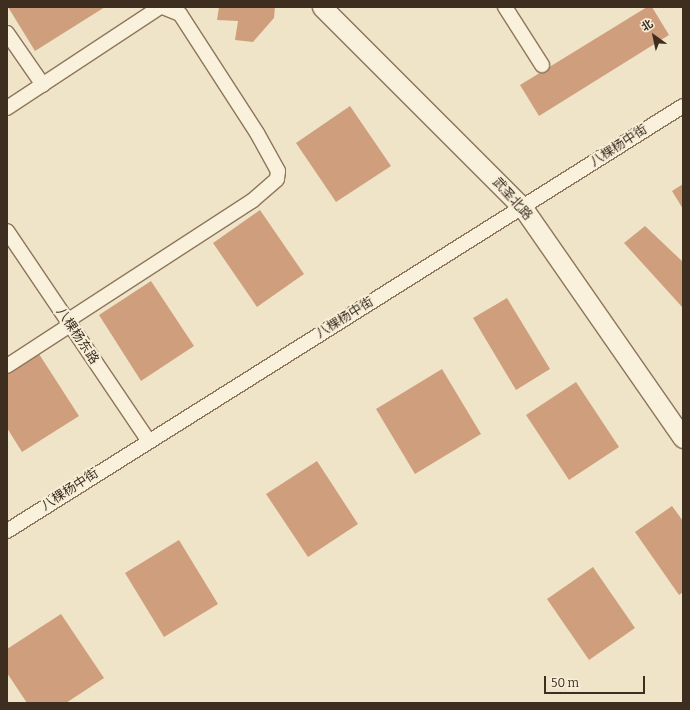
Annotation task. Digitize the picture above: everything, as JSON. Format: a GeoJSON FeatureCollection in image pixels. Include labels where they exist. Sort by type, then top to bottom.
{"type":"FeatureCollection","features":[{"type":"Feature","properties":{"kind":"street"},"geometry":{"type":"LineString","coordinates":[[7,108],[162,7],[180,14],[257,132],[278,171],[277,179],[252,201],[7,366]]}},
{"type":"Feature","properties":{"kind":"street","name":"武圣北路"},"geometry":{"type":"LineString","coordinates":[[322,7],[523,208],[683,438]]}},
{"type":"Feature","properties":{"kind":"street"},"geometry":{"type":"LineString","coordinates":[[505,7],[542,65]]}},
{"type":"Feature","properties":{"kind":"street"},"geometry":{"type":"LineString","coordinates":[[7,32],[43,85]]}},
{"type":"Feature","properties":{"kind":"street","name":"八棵杨中街"},"geometry":{"type":"LineString","coordinates":[[7,531],[148,440],[523,208],[683,106]]}},
{"type":"Feature","properties":{"kind":"street","name":"八棵杨东路"},"geometry":{"type":"LineString","coordinates":[[7,231],[148,440]]}},
{"type":"Feature","properties":{"kind":"building"},"geometry":{"type":"Polygon","coordinates":[[[8,7],[105,7],[35,51],[8,7]]]}},
{"type":"Feature","properties":{"kind":"building"},"geometry":{"type":"Polygon","coordinates":[[[219,7],[275,7],[274,18],[253,42],[235,40],[238,21],[217,20],[219,7]]]}},
{"type":"Feature","properties":{"kind":"building"},"geometry":{"type":"Polygon","coordinates":[[[647,7],[652,7],[669,35],[539,116],[520,85],[647,7]]]}},
{"type":"Feature","properties":{"kind":"building"},"geometry":{"type":"Polygon","coordinates":[[[350,106],[391,166],[336,202],[296,143],[350,106]]]}},
{"type":"Feature","properties":{"kind":"building"},"geometry":{"type":"Polygon","coordinates":[[[683,184],[683,209],[672,191],[683,184]]]}},
{"type":"Feature","properties":{"kind":"building"},"geometry":{"type":"Polygon","coordinates":[[[260,210],[304,274],[257,307],[213,243],[260,210]]]}},
{"type":"Feature","properties":{"kind":"building"},"geometry":{"type":"Polygon","coordinates":[[[645,226],[683,262],[683,308],[624,243],[645,226]]]}},
{"type":"Feature","properties":{"kind":"building"},"geometry":{"type":"Polygon","coordinates":[[[151,281],[194,346],[141,381],[99,315],[151,281]]]}},
{"type":"Feature","properties":{"kind":"building"},"geometry":{"type":"Polygon","coordinates":[[[507,298],[550,369],[516,390],[473,318],[507,298]]]}},
{"type":"Feature","properties":{"kind":"building"},"geometry":{"type":"Polygon","coordinates":[[[39,354],[79,416],[22,452],[7,428],[7,374],[39,354]]]}},
{"type":"Feature","properties":{"kind":"building"},"geometry":{"type":"Polygon","coordinates":[[[442,369],[481,434],[415,474],[376,409],[442,369]]]}},
{"type":"Feature","properties":{"kind":"building"},"geometry":{"type":"Polygon","coordinates":[[[576,382],[619,447],[569,480],[526,415],[576,382]]]}},
{"type":"Feature","properties":{"kind":"building"},"geometry":{"type":"Polygon","coordinates":[[[317,461],[358,524],[308,557],[266,494],[317,461]]]}},
{"type":"Feature","properties":{"kind":"building"},"geometry":{"type":"Polygon","coordinates":[[[672,506],[683,521],[683,592],[679,595],[635,532],[672,506]]]}},
{"type":"Feature","properties":{"kind":"building"},"geometry":{"type":"Polygon","coordinates":[[[179,540],[218,604],[164,637],[125,573],[179,540]]]}},
{"type":"Feature","properties":{"kind":"building"},"geometry":{"type":"Polygon","coordinates":[[[593,567],[635,628],[589,660],[547,599],[593,567]]]}},
{"type":"Feature","properties":{"kind":"building"},"geometry":{"type":"Polygon","coordinates":[[[61,614],[104,678],[66,703],[27,703],[7,673],[7,649],[61,614]]]}}]}
